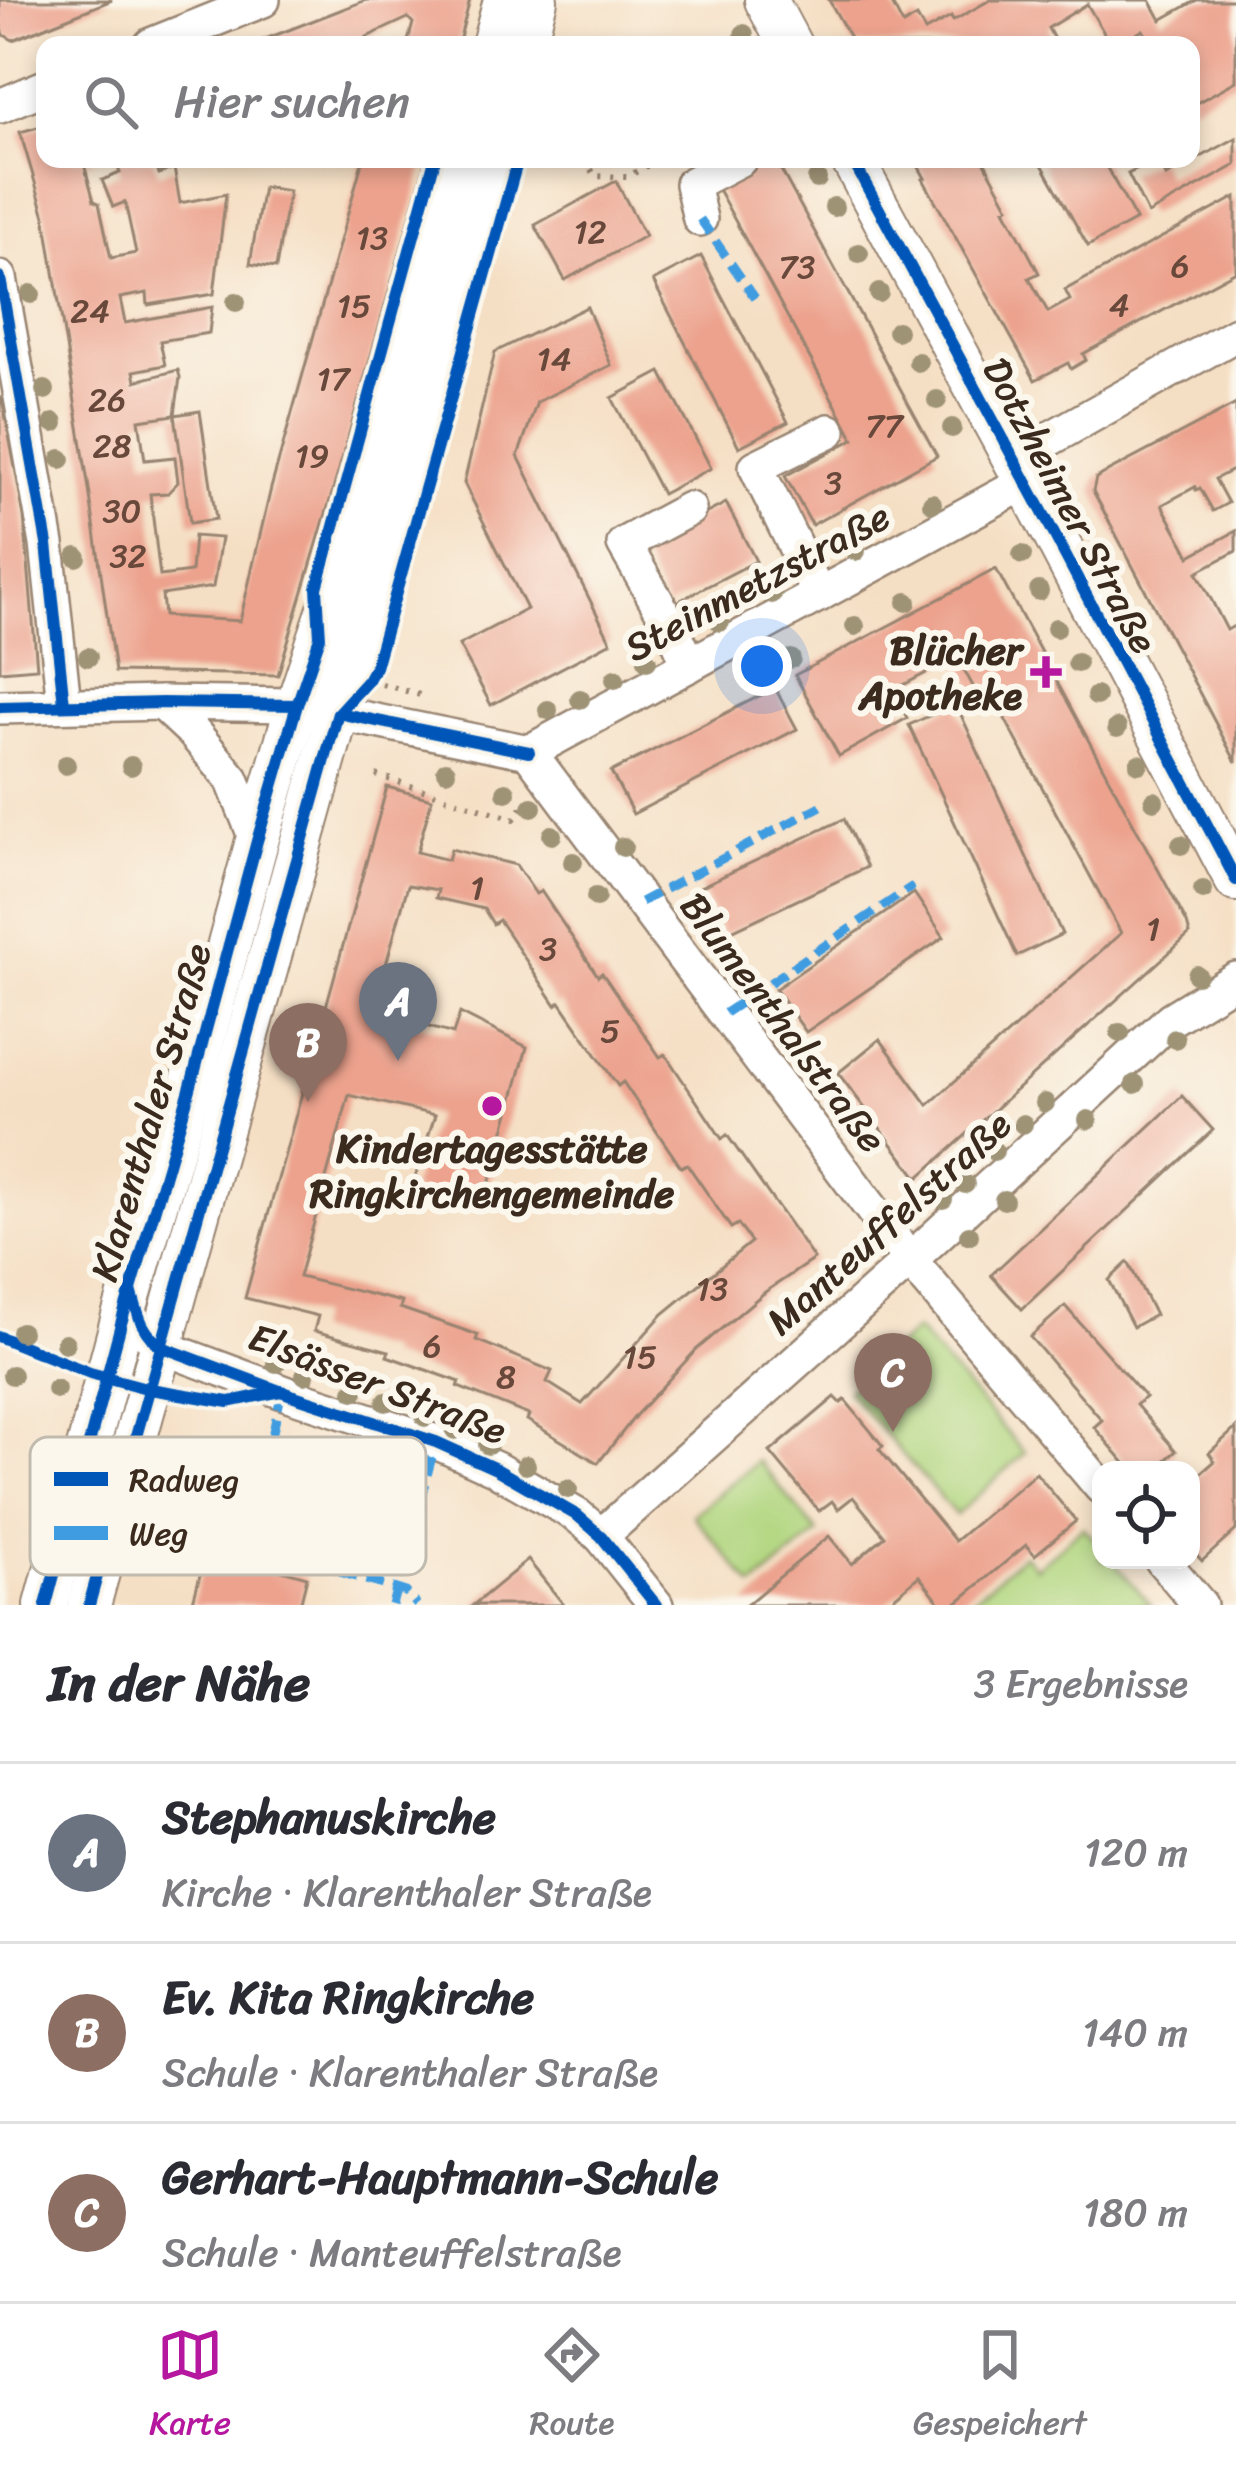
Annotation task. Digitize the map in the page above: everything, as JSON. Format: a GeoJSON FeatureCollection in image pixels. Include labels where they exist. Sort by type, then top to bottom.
{"type":"FeatureCollection","features":[{"type":"Feature","properties":{"kind":"main road"},"geometry":{"type":"LineString","coordinates":[[496,36],[506,0]]}},
{"type":"Feature","properties":{"kind":"main road"},"geometry":{"type":"LineString","coordinates":[[526,36],[536,0]]}},
{"type":"Feature","properties":{"kind":"main road"},"geometry":{"type":"LineString","coordinates":[[766,0],[785,36]]}},
{"type":"Feature","properties":{"kind":"main road","name":"Klarenthaler Straße"},"geometry":{"type":"LineString","coordinates":[[91,1437],[257,841],[318,709],[340,575],[457,168]]}},
{"type":"Feature","properties":{"kind":"main road","name":"Klarenthaler Straße"},"geometry":{"type":"LineString","coordinates":[[137,1437],[318,709],[489,168]]}},
{"type":"Feature","properties":{"kind":"main road","name":"Dotzheimer Straße"},"geometry":{"type":"LineString","coordinates":[[857,168],[1236,880]]}},
{"type":"Feature","properties":{"kind":"main road","name":"Klarenthaler Straße"},"geometry":{"type":"LineString","coordinates":[[46,1605],[54,1575]]}},
{"type":"Feature","properties":{"kind":"main road","name":"Klarenthaler Straße"},"geometry":{"type":"LineString","coordinates":[[89,1605],[97,1575]]}},
{"type":"Feature","properties":{"kind":"street"},"geometry":{"type":"LineString","coordinates":[[173,36],[263,0]]}},
{"type":"Feature","properties":{"kind":"street"},"geometry":{"type":"LineString","coordinates":[[0,106],[36,92]]}},
{"type":"Feature","properties":{"kind":"street"},"geometry":{"type":"LineString","coordinates":[[700,219],[692,184],[723,168]]}},
{"type":"Feature","properties":{"kind":"street"},"geometry":{"type":"LineString","coordinates":[[0,278],[47,544],[64,704]]}},
{"type":"Feature","properties":{"kind":"street","name":"Steinmetzstraße"},"geometry":{"type":"LineString","coordinates":[[529,752],[819,595],[1236,334]]}},
{"type":"Feature","properties":{"kind":"street"},"geometry":{"type":"LineString","coordinates":[[819,595],[756,467],[829,431]]}},
{"type":"Feature","properties":{"kind":"street"},"geometry":{"type":"LineString","coordinates":[[689,509],[624,544],[689,665]]}},
{"type":"Feature","properties":{"kind":"street"},"geometry":{"type":"LineString","coordinates":[[162,703],[232,779],[257,841]]}},
{"type":"Feature","properties":{"kind":"street"},"geometry":{"type":"LineString","coordinates":[[0,707],[162,703],[318,709],[529,752]]}},
{"type":"Feature","properties":{"kind":"street","name":"Blumenthalstraße"},"geometry":{"type":"LineString","coordinates":[[529,752],[910,1260],[1092,1476]]}},
{"type":"Feature","properties":{"kind":"street","name":"Manteuffelstraße"},"geometry":{"type":"LineString","coordinates":[[601,1535],[1171,1019],[1236,979]]}},
{"type":"Feature","properties":{"kind":"street"},"geometry":{"type":"LineString","coordinates":[[131,1290],[140,1323],[162,1347]]}},
{"type":"Feature","properties":{"kind":"street","name":"Elsässer Straße"},"geometry":{"type":"LineString","coordinates":[[162,1347],[421,1437]]}},
{"type":"Feature","properties":{"kind":"street","name":"Elsässer Straße"},"geometry":{"type":"LineString","coordinates":[[426,1439],[496,1469],[578,1516],[601,1535],[656,1605]]}},
{"type":"Feature","properties":{"kind":"street"},"geometry":{"type":"LineString","coordinates":[[1170,1569],[1200,1605]]}},
{"type":"Feature","properties":{"kind":"path"},"geometry":{"type":"LineString","coordinates":[[590,168],[595,176],[627,177],[642,168]]}},
{"type":"Feature","properties":{"kind":"path"},"geometry":{"type":"LineString","coordinates":[[376,775],[514,819],[526,802]]}},
{"type":"Feature","properties":{"kind":"green space"},"geometry":{"type":"Polygon","coordinates":[[[916,1330],[1025,1453],[956,1515],[847,1391],[916,1330]]]}},
{"type":"Feature","properties":{"kind":"green space"},"geometry":{"type":"Polygon","coordinates":[[[758,1461],[818,1533],[753,1587],[693,1515],[758,1461]]]}},
{"type":"Feature","properties":{"kind":"green space"},"geometry":{"type":"Polygon","coordinates":[[[1083,1527],[1092,1537],[1092,1569],[1120,1569],[1151,1605],[966,1605],[1024,1554],[1036,1568],[1083,1527]]]}},
{"type":"Feature","properties":{"kind":"building"},"geometry":{"type":"Polygon","coordinates":[[[0,0],[112,0],[13,40],[4,35],[0,23],[0,0]]]}},
{"type":"Feature","properties":{"kind":"building"},"geometry":{"type":"Polygon","coordinates":[[[366,0],[470,0],[460,36],[409,36],[413,23],[408,18],[369,36],[273,36],[366,0]]]}},
{"type":"Feature","properties":{"kind":"building"},"geometry":{"type":"Polygon","coordinates":[[[829,0],[890,0],[903,25],[917,17],[925,31],[990,0],[1150,0],[1161,20],[1197,0],[1236,0],[1236,81],[1200,101],[1200,36],[1147,36],[1143,30],[1133,36],[1106,36],[1087,4],[1048,28],[1052,36],[849,36],[829,0]]]}},
{"type":"Feature","properties":{"kind":"building"},"geometry":{"type":"Polygon","coordinates":[[[36,128],[36,168],[85,168],[94,201],[99,203],[111,258],[136,253],[125,202],[113,207],[102,180],[120,173],[118,168],[157,168],[159,174],[174,168],[180,203],[226,194],[214,294],[148,305],[147,293],[120,298],[125,323],[212,307],[209,333],[160,341],[165,365],[134,371],[136,381],[178,370],[180,377],[175,415],[139,420],[145,460],[175,457],[178,482],[168,493],[150,494],[160,576],[191,572],[194,536],[221,538],[213,587],[162,595],[164,616],[240,621],[271,488],[360,168],[423,168],[278,675],[115,672],[45,216],[20,132],[36,128]]]}},
{"type":"Feature","properties":{"kind":"building"},"geometry":{"type":"Polygon","coordinates":[[[1236,138],[1236,165],[1148,214],[1128,174],[1140,168],[1162,168],[1166,176],[1181,168],[1200,168],[1200,158],[1236,138]]]}},
{"type":"Feature","properties":{"kind":"building"},"geometry":{"type":"Polygon","coordinates":[[[735,168],[780,168],[937,456],[812,525],[785,476],[854,439],[713,180],[735,168]]]}},
{"type":"Feature","properties":{"kind":"building"},"geometry":{"type":"Polygon","coordinates":[[[919,168],[988,168],[1039,273],[1029,278],[1048,312],[1070,300],[1065,290],[1236,197],[1236,271],[1083,354],[1086,360],[1071,369],[1068,363],[1035,380],[919,168]]]}},
{"type":"Feature","properties":{"kind":"building"},"geometry":{"type":"Polygon","coordinates":[[[1044,168],[1107,168],[1136,220],[1088,246],[1044,168]]]}},
{"type":"Feature","properties":{"kind":"building"},"geometry":{"type":"Polygon","coordinates":[[[616,181],[645,236],[565,280],[535,225],[616,181]]]}},
{"type":"Feature","properties":{"kind":"building"},"geometry":{"type":"Polygon","coordinates":[[[263,187],[289,191],[276,268],[250,264],[263,187]]]}},
{"type":"Feature","properties":{"kind":"building"},"geometry":{"type":"Polygon","coordinates":[[[701,256],[788,422],[739,447],[653,281],[701,256]]]}},
{"type":"Feature","properties":{"kind":"building"},"geometry":{"type":"Polygon","coordinates":[[[587,307],[611,365],[537,402],[518,456],[611,642],[491,705],[459,645],[527,609],[464,483],[495,352],[587,307]]]}},
{"type":"Feature","properties":{"kind":"building"},"geometry":{"type":"Polygon","coordinates":[[[661,372],[711,468],[662,494],[612,398],[661,372]]]}},
{"type":"Feature","properties":{"kind":"building"},"geometry":{"type":"Polygon","coordinates":[[[0,398],[24,516],[37,668],[0,671],[0,398]]]}},
{"type":"Feature","properties":{"kind":"building"},"geometry":{"type":"Polygon","coordinates":[[[1236,404],[1236,468],[1215,479],[1228,503],[1213,511],[1195,487],[1162,505],[1190,556],[1236,531],[1236,551],[1197,572],[1227,630],[1236,625],[1236,762],[1093,491],[1096,478],[1236,404]]]}},
{"type":"Feature","properties":{"kind":"building"},"geometry":{"type":"Polygon","coordinates":[[[200,411],[216,519],[190,523],[175,415],[200,411]]]}},
{"type":"Feature","properties":{"kind":"building"},"geometry":{"type":"Polygon","coordinates":[[[726,503],[756,561],[667,607],[638,549],[726,503]]]}},
{"type":"Feature","properties":{"kind":"building"},"geometry":{"type":"Polygon","coordinates":[[[996,569],[1190,934],[918,1178],[838,1073],[880,1039],[928,1105],[1121,933],[997,704],[986,710],[957,657],[894,690],[907,718],[839,756],[795,675],[996,569]]]}},
{"type":"Feature","properties":{"kind":"building"},"geometry":{"type":"Polygon","coordinates":[[[775,688],[797,729],[633,814],[611,772],[775,688]]]}},
{"type":"Feature","properties":{"kind":"building"},"geometry":{"type":"Polygon","coordinates":[[[956,704],[1062,934],[1017,956],[909,725],[956,704]]]}},
{"type":"Feature","properties":{"kind":"building"},"geometry":{"type":"Polygon","coordinates":[[[387,787],[432,799],[417,852],[448,860],[451,849],[516,865],[536,894],[541,891],[598,976],[602,973],[660,1057],[665,1054],[722,1139],[727,1135],[814,1259],[765,1292],[696,1350],[598,1463],[527,1420],[529,1415],[458,1387],[460,1382],[387,1356],[389,1351],[314,1331],[318,1316],[245,1298],[387,787]],[[408,885],[373,1011],[453,1034],[460,1013],[527,1047],[482,1210],[411,1190],[435,1115],[349,1095],[299,1277],[402,1302],[400,1308],[478,1335],[476,1340],[552,1371],[547,1382],[582,1404],[663,1314],[751,1242],[738,1224],[731,1228],[687,1164],[681,1167],[623,1082],[618,1086],[560,1002],[556,1005],[499,920],[493,924],[484,909],[436,898],[438,890],[408,885]]]}},
{"type":"Feature","properties":{"kind":"building"},"geometry":{"type":"Polygon","coordinates":[[[844,819],[867,867],[723,935],[700,887],[844,819]]]}},
{"type":"Feature","properties":{"kind":"building"},"geometry":{"type":"Polygon","coordinates":[[[914,893],[944,937],[806,1032],[775,989],[914,893]]]}},
{"type":"Feature","properties":{"kind":"building"},"geometry":{"type":"Polygon","coordinates":[[[1182,1096],[1213,1130],[1022,1309],[991,1275],[1182,1096]]]}},
{"type":"Feature","properties":{"kind":"building"},"geometry":{"type":"Polygon","coordinates":[[[1128,1262],[1155,1315],[1133,1327],[1109,1280],[1128,1262]]]}},
{"type":"Feature","properties":{"kind":"building"},"geometry":{"type":"Polygon","coordinates":[[[1065,1306],[1145,1397],[1136,1405],[1176,1451],[1164,1461],[1123,1461],[1094,1427],[1102,1420],[1030,1337],[1065,1306]]]}},
{"type":"Feature","properties":{"kind":"building"},"geometry":{"type":"Polygon","coordinates":[[[835,1397],[841,1403],[845,1400],[955,1541],[1036,1473],[1076,1521],[1035,1555],[1026,1545],[954,1605],[942,1605],[919,1576],[885,1605],[746,1605],[829,1536],[852,1564],[885,1536],[853,1497],[838,1509],[832,1501],[819,1511],[770,1452],[835,1397]]]}},
{"type":"Feature","properties":{"kind":"building"},"geometry":{"type":"Polygon","coordinates":[[[1236,1428],[1236,1530],[1202,1561],[1200,1474],[1215,1461],[1209,1453],[1236,1428]]]}},
{"type":"Feature","properties":{"kind":"building"},"geometry":{"type":"Polygon","coordinates":[[[528,1560],[564,1605],[473,1605],[528,1560]]]}},
{"type":"Feature","properties":{"kind":"building"},"geometry":{"type":"Polygon","coordinates":[[[200,1575],[307,1577],[300,1605],[192,1605],[200,1575]]]}},
{"type":"Feature","properties":{"kind":"marked path"},"geometry":{"type":"LineString","coordinates":[[700,219],[755,298]]}},
{"type":"Feature","properties":{"kind":"marked path"},"geometry":{"type":"LineString","coordinates":[[641,902],[821,806]]}},
{"type":"Feature","properties":{"kind":"marked path"},"geometry":{"type":"LineString","coordinates":[[725,1013],[913,886]]}},
{"type":"Feature","properties":{"kind":"marked path"},"geometry":{"type":"LineString","coordinates":[[272,1437],[282,1391]]}},
{"type":"Feature","properties":{"kind":"marked path"},"geometry":{"type":"LineString","coordinates":[[426,1479],[436,1442]]}},
{"type":"Feature","properties":{"kind":"marked path"},"geometry":{"type":"LineString","coordinates":[[350,1575],[406,1592],[417,1605]]}},
{"type":"Feature","properties":{"kind":"marked path"},"geometry":{"type":"LineString","coordinates":[[392,1605],[400,1575]]}},
{"type":"Feature","properties":{"kind":"cycle path"},"geometry":{"type":"LineString","coordinates":[[91,1437],[257,841],[320,637],[317,588],[433,168]]}},
{"type":"Feature","properties":{"kind":"cycle path"},"geometry":{"type":"LineString","coordinates":[[136,1437],[338,713],[375,667],[515,168]]}},
{"type":"Feature","properties":{"kind":"cycle path"},"geometry":{"type":"LineString","coordinates":[[857,168],[1236,880]]}},
{"type":"Feature","properties":{"kind":"cycle path"},"geometry":{"type":"LineString","coordinates":[[0,278],[47,544],[64,704]]}},
{"type":"Feature","properties":{"kind":"cycle path"},"geometry":{"type":"LineString","coordinates":[[0,707],[297,705]]}},
{"type":"Feature","properties":{"kind":"cycle path"},"geometry":{"type":"LineString","coordinates":[[338,713],[529,752]]}},
{"type":"Feature","properties":{"kind":"cycle path"},"geometry":{"type":"LineString","coordinates":[[131,1290],[145,1329],[162,1347],[421,1437]]}},
{"type":"Feature","properties":{"kind":"cycle path"},"geometry":{"type":"LineString","coordinates":[[0,1337],[90,1373],[150,1389],[229,1402],[282,1391]]}},
{"type":"Feature","properties":{"kind":"cycle path"},"geometry":{"type":"LineString","coordinates":[[426,1439],[496,1469],[578,1516],[601,1536],[656,1605]]}},
{"type":"Feature","properties":{"kind":"cycle path"},"geometry":{"type":"LineString","coordinates":[[46,1605],[54,1575]]}},
{"type":"Feature","properties":{"kind":"cycle path"},"geometry":{"type":"LineString","coordinates":[[89,1605],[97,1575]]}},
{"type":"Feature","properties":{"kind":"place","name":"Blücher Apotheke"},"geometry":{"type":"Point","coordinates":[1046,672]}},
{"type":"Feature","properties":{"kind":"place","name":"Stephanuskirche"},"geometry":{"type":"Point","coordinates":[398,1061]}},
{"type":"Feature","properties":{"kind":"place","name":"Ev. Kita Ringkirche"},"geometry":{"type":"Point","coordinates":[308,1102]}},
{"type":"Feature","properties":{"kind":"place","name":"Kindertagesstätte Ringkirchengemeinde"},"geometry":{"type":"Point","coordinates":[492,1106]}},
{"type":"Feature","properties":{"kind":"place","name":"Gerhart-Hauptmann-Schule"},"geometry":{"type":"Point","coordinates":[893,1432]}}]}
